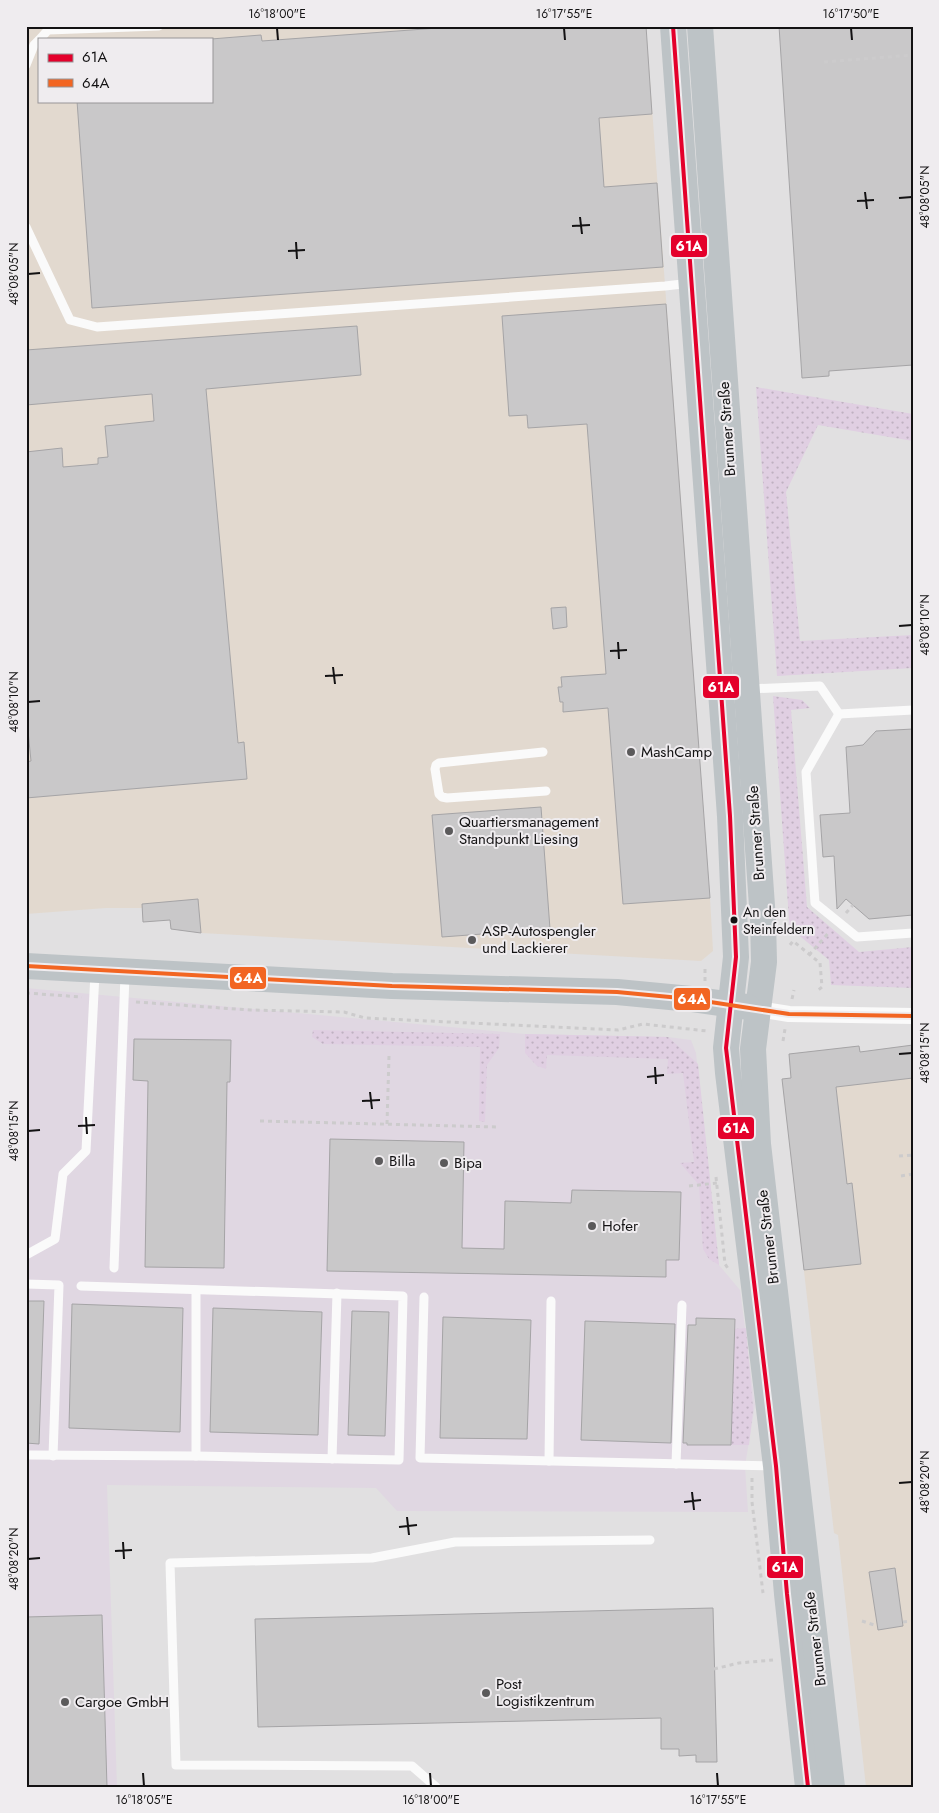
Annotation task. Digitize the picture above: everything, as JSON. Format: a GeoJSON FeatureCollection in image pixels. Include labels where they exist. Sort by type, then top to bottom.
{"type":"FeatureCollection","features":[{"type":"Feature","properties":{"kind":"main road","name":"Brunner Straße"},"geometry":{"type":"LineString","coordinates":[[673,26],[704,278],[734,690],[763,920],[764,962],[753,1049],[758,1144],[793,1543],[808,1787]]}},
{"type":"Feature","properties":{"kind":"main road","name":"Brunner Straße"},"geometry":{"type":"LineString","coordinates":[[700,26],[704,278]]}},
{"type":"Feature","properties":{"kind":"main road","name":"Brunner Straße"},"geometry":{"type":"LineString","coordinates":[[734,690],[736,957],[726,1048],[729,1080],[786,1465]]}},
{"type":"Feature","properties":{"kind":"main road"},"geometry":{"type":"LineString","coordinates":[[26,966],[392,986],[617,992],[657,995],[758,1009]]}},
{"type":"Feature","properties":{"kind":"main road","name":"Brunner Straße"},"geometry":{"type":"LineString","coordinates":[[793,1543],[832,1787]]}},
{"type":"Feature","properties":{"kind":"street"},"geometry":{"type":"LineString","coordinates":[[758,1009],[789,1014],[913,1016]]}},
{"type":"Feature","properties":{"kind":"lane"},"geometry":{"type":"LineString","coordinates":[[40,38],[48,30],[159,26]]}},
{"type":"Feature","properties":{"kind":"lane"},"geometry":{"type":"LineString","coordinates":[[26,65],[34,45],[38,40]]}},
{"type":"Feature","properties":{"kind":"lane"},"geometry":{"type":"LineString","coordinates":[[26,226],[70,320],[97,327],[655,287],[704,278]]}},
{"type":"Feature","properties":{"kind":"lane"},"geometry":{"type":"LineString","coordinates":[[734,690],[820,686],[839,714]]}},
{"type":"Feature","properties":{"kind":"lane"},"geometry":{"type":"LineString","coordinates":[[839,714],[913,710]]}},
{"type":"Feature","properties":{"kind":"lane"},"geometry":{"type":"LineString","coordinates":[[839,714],[806,772],[815,903],[856,937],[913,933]]}},
{"type":"Feature","properties":{"kind":"lane"},"geometry":{"type":"LineString","coordinates":[[543,752],[439,762],[435,769],[439,794],[447,798],[546,791]]}},
{"type":"Feature","properties":{"kind":"lane"},"geometry":{"type":"LineString","coordinates":[[26,1255],[55,1239],[63,1174],[86,1151],[95,970]]}},
{"type":"Feature","properties":{"kind":"lane"},"geometry":{"type":"LineString","coordinates":[[114,1268],[125,972]]}},
{"type":"Feature","properties":{"kind":"lane"},"geometry":{"type":"LineString","coordinates":[[26,1284],[60,1285],[53,1456]]}},
{"type":"Feature","properties":{"kind":"lane"},"geometry":{"type":"LineString","coordinates":[[26,1455],[399,1460],[402,1296],[81,1286]]}},
{"type":"Feature","properties":{"kind":"lane"},"geometry":{"type":"LineString","coordinates":[[196,1290],[196,1456]]}},
{"type":"Feature","properties":{"kind":"lane"},"geometry":{"type":"LineString","coordinates":[[332,1459],[337,1293]]}},
{"type":"Feature","properties":{"kind":"lane"},"geometry":{"type":"LineString","coordinates":[[424,1297],[420,1458],[786,1465]]}},
{"type":"Feature","properties":{"kind":"lane"},"geometry":{"type":"LineString","coordinates":[[549,1461],[551,1300]]}},
{"type":"Feature","properties":{"kind":"lane"},"geometry":{"type":"LineString","coordinates":[[676,1464],[682,1305]]}},
{"type":"Feature","properties":{"kind":"lane"},"geometry":{"type":"LineString","coordinates":[[436,1787],[412,1766],[176,1765],[170,1563],[372,1558],[455,1542],[650,1540]]}},
{"type":"Feature","properties":{"kind":"path"},"geometry":{"type":"LineString","coordinates":[[824,62],[913,55]]}},
{"type":"Feature","properties":{"kind":"path"},"geometry":{"type":"LineString","coordinates":[[809,955],[832,929]]}},
{"type":"Feature","properties":{"kind":"path"},"geometry":{"type":"LineString","coordinates":[[790,945],[793,941],[820,963],[822,987],[818,991]]}},
{"type":"Feature","properties":{"kind":"path"},"geometry":{"type":"LineString","coordinates":[[26,993],[94,998]]}},
{"type":"Feature","properties":{"kind":"path"},"geometry":{"type":"LineString","coordinates":[[123,1001],[250,1010],[344,1012],[365,1018],[618,1030],[643,1024],[710,1032]]}},
{"type":"Feature","properties":{"kind":"path"},"geometry":{"type":"LineString","coordinates":[[387,1124],[388,1056]]}},
{"type":"Feature","properties":{"kind":"path"},"geometry":{"type":"LineString","coordinates":[[260,1121],[498,1127]]}},
{"type":"Feature","properties":{"kind":"path"},"geometry":{"type":"LineString","coordinates":[[899,1156],[913,1155]]}},
{"type":"Feature","properties":{"kind":"path"},"geometry":{"type":"LineString","coordinates":[[901,1176],[913,1174]]}},
{"type":"Feature","properties":{"kind":"path"},"geometry":{"type":"LineString","coordinates":[[689,1186],[717,1183]]}},
{"type":"Feature","properties":{"kind":"path"},"geometry":{"type":"LineString","coordinates":[[862,1621],[877,1626]]}},
{"type":"Feature","properties":{"kind":"path"},"geometry":{"type":"LineString","coordinates":[[903,1622],[913,1621]]}},
{"type":"Feature","properties":{"kind":"path"},"geometry":{"type":"LineString","coordinates":[[714,1669],[739,1662],[762,1661]]}},
{"type":"Feature","properties":{"kind":"shaded area"},"geometry":{"type":"Polygon","coordinates":[[[26,26],[646,26],[713,951],[701,961],[201,933],[171,929],[170,920],[143,922],[142,908],[106,908],[26,914],[26,26]]]}},
{"type":"Feature","properties":{"kind":"shaded area"},"geometry":{"type":"Polygon","coordinates":[[[756,387],[913,414],[913,441],[818,425],[786,492],[800,641],[913,635],[913,668],[777,676],[756,387]]]}},
{"type":"Feature","properties":{"kind":"shaded area"},"geometry":{"type":"Polygon","coordinates":[[[773,696],[802,700],[810,708],[791,710],[807,907],[859,952],[913,947],[913,988],[831,985],[829,960],[796,933],[790,933],[773,696]]]}},
{"type":"Feature","properties":{"kind":"shaded area"},"geometry":{"type":"Polygon","coordinates":[[[26,988],[525,1034],[668,1037],[691,1040],[696,1053],[719,1265],[740,1290],[755,1405],[745,1466],[748,1512],[397,1511],[376,1488],[107,1485],[117,1787],[26,1787],[26,988]]]}},
{"type":"Feature","properties":{"kind":"shaded area"},"geometry":{"type":"Polygon","coordinates":[[[313,1030],[500,1034],[499,1048],[487,1065],[485,1122],[479,1121],[480,1047],[323,1044],[312,1037],[313,1030]]]}},
{"type":"Feature","properties":{"kind":"shaded area"},"geometry":{"type":"Polygon","coordinates":[[[525,1034],[668,1037],[698,1064],[719,1265],[709,1259],[703,1249],[699,1185],[680,1163],[694,1162],[683,1073],[667,1074],[668,1059],[547,1055],[546,1069],[537,1066],[525,1053],[525,1034]]]}},
{"type":"Feature","properties":{"kind":"shaded area"},"geometry":{"type":"Polygon","coordinates":[[[913,1045],[913,1787],[866,1787],[838,1535],[834,1533],[782,1079],[791,1078],[789,1054],[859,1046],[860,1052],[913,1045]]]}},
{"type":"Feature","properties":{"kind":"shaded area"},"geometry":{"type":"Polygon","coordinates":[[[746,1328],[753,1409],[749,1445],[731,1445],[734,1329],[746,1328]]]}},
{"type":"Feature","properties":{"kind":"building"},"geometry":{"type":"Polygon","coordinates":[[[465,26],[646,26],[652,114],[599,118],[604,187],[657,183],[663,267],[92,308],[77,102],[212,102],[212,39],[261,35],[262,41],[465,26]]]}},
{"type":"Feature","properties":{"kind":"building"},"geometry":{"type":"Polygon","coordinates":[[[779,26],[913,26],[913,365],[829,371],[829,376],[802,378],[779,26]]]}},
{"type":"Feature","properties":{"kind":"building"},"geometry":{"type":"Polygon","coordinates":[[[666,304],[710,898],[623,904],[608,708],[563,712],[563,702],[560,702],[558,687],[562,687],[561,677],[606,674],[587,424],[528,428],[527,415],[509,416],[502,316],[666,304]]]}},
{"type":"Feature","properties":{"kind":"building"},"geometry":{"type":"Polygon","coordinates":[[[357,326],[361,375],[206,389],[238,743],[244,742],[247,779],[26,798],[26,762],[31,761],[26,711],[26,452],[62,448],[63,467],[98,464],[98,458],[108,457],[105,426],[154,421],[152,394],[26,405],[26,350],[357,326]]]}},
{"type":"Feature","properties":{"kind":"building"},"geometry":{"type":"Polygon","coordinates":[[[566,607],[567,627],[553,629],[551,608],[566,607]]]}},
{"type":"Feature","properties":{"kind":"building"},"geometry":{"type":"Polygon","coordinates":[[[913,729],[913,915],[869,919],[846,899],[837,909],[834,856],[823,857],[820,815],[850,813],[846,747],[863,745],[876,731],[913,729]]]}},
{"type":"Feature","properties":{"kind":"building"},"geometry":{"type":"Polygon","coordinates":[[[541,807],[550,929],[442,937],[432,815],[541,807]]]}},
{"type":"Feature","properties":{"kind":"building"},"geometry":{"type":"Polygon","coordinates":[[[198,899],[201,933],[171,929],[170,920],[143,922],[142,904],[198,899]]]}},
{"type":"Feature","properties":{"kind":"building"},"geometry":{"type":"Polygon","coordinates":[[[134,1039],[231,1040],[230,1082],[227,1082],[224,1268],[145,1267],[148,1081],[133,1080],[134,1039]]]}},
{"type":"Feature","properties":{"kind":"building"},"geometry":{"type":"Polygon","coordinates":[[[913,1045],[913,1078],[836,1087],[847,1184],[852,1183],[861,1264],[804,1270],[782,1079],[791,1078],[789,1054],[859,1046],[860,1052],[913,1045]]]}},
{"type":"Feature","properties":{"kind":"building"},"geometry":{"type":"Polygon","coordinates":[[[330,1139],[464,1142],[462,1248],[504,1249],[505,1201],[571,1203],[572,1190],[681,1192],[679,1260],[666,1260],[666,1277],[327,1271],[330,1139]]]}},
{"type":"Feature","properties":{"kind":"building"},"geometry":{"type":"Polygon","coordinates":[[[26,1301],[44,1301],[39,1444],[26,1443],[26,1301]]]}},
{"type":"Feature","properties":{"kind":"building"},"geometry":{"type":"Polygon","coordinates":[[[72,1304],[183,1308],[180,1432],[69,1428],[72,1304]]]}},
{"type":"Feature","properties":{"kind":"building"},"geometry":{"type":"Polygon","coordinates":[[[213,1308],[322,1312],[318,1435],[210,1432],[213,1308]]]}},
{"type":"Feature","properties":{"kind":"building"},"geometry":{"type":"Polygon","coordinates":[[[352,1311],[389,1312],[385,1436],[348,1435],[352,1311]]]}},
{"type":"Feature","properties":{"kind":"building"},"geometry":{"type":"Polygon","coordinates":[[[443,1317],[531,1320],[527,1439],[440,1438],[443,1317]]]}},
{"type":"Feature","properties":{"kind":"building"},"geometry":{"type":"Polygon","coordinates":[[[696,1318],[735,1319],[731,1445],[687,1445],[687,1443],[683,1443],[688,1325],[696,1325],[696,1318]]]}},
{"type":"Feature","properties":{"kind":"building"},"geometry":{"type":"Polygon","coordinates":[[[585,1321],[675,1324],[671,1443],[581,1440],[585,1321]]]}},
{"type":"Feature","properties":{"kind":"building"},"geometry":{"type":"Polygon","coordinates":[[[895,1568],[903,1626],[878,1630],[869,1572],[895,1568]]]}},
{"type":"Feature","properties":{"kind":"building","name":"Post Logistikzentrum"},"geometry":{"type":"Polygon","coordinates":[[[713,1608],[717,1762],[696,1762],[696,1755],[679,1756],[679,1749],[661,1749],[661,1718],[258,1727],[255,1619],[713,1608]]]}},
{"type":"Feature","properties":{"kind":"building","name":"Cargoe GmbH"},"geometry":{"type":"Polygon","coordinates":[[[102,1615],[107,1787],[26,1787],[26,1617],[102,1615]]]}},
{"type":"Feature","properties":{"kind":"transit line","name":"61A"},"geometry":{"type":"LineString","coordinates":[[673,26],[730,816],[736,957],[726,1048],[776,1466],[787,1594],[808,1787]]}},
{"type":"Feature","properties":{"kind":"transit line","name":"64A"},"geometry":{"type":"LineString","coordinates":[[26,966],[392,986],[617,992],[691,999],[789,1014],[913,1016]]}},
{"type":"Feature","properties":{"kind":"place","name":"MashCamp"},"geometry":{"type":"Point","coordinates":[631,752]}},
{"type":"Feature","properties":{"kind":"place","name":"Quartiersmanagement Standpunkt Liesing"},"geometry":{"type":"Point","coordinates":[449,831]}},
{"type":"Feature","properties":{"kind":"place","name":"An den Steinfeldern"},"geometry":{"type":"Point","coordinates":[734,920]}},
{"type":"Feature","properties":{"kind":"place","name":"ASP-Autospengler und Lackierer"},"geometry":{"type":"Point","coordinates":[472,940]}},
{"type":"Feature","properties":{"kind":"place","name":"Billa"},"geometry":{"type":"Point","coordinates":[379,1161]}},
{"type":"Feature","properties":{"kind":"place","name":"Bipa"},"geometry":{"type":"Point","coordinates":[444,1163]}},
{"type":"Feature","properties":{"kind":"place","name":"Hofer"},"geometry":{"type":"Point","coordinates":[592,1226]}},
{"type":"Feature","properties":{"kind":"place","name":"Post Logistikzentrum"},"geometry":{"type":"Point","coordinates":[486,1693]}},
{"type":"Feature","properties":{"kind":"place","name":"Cargoe GmbH"},"geometry":{"type":"Point","coordinates":[65,1702]}}]}
